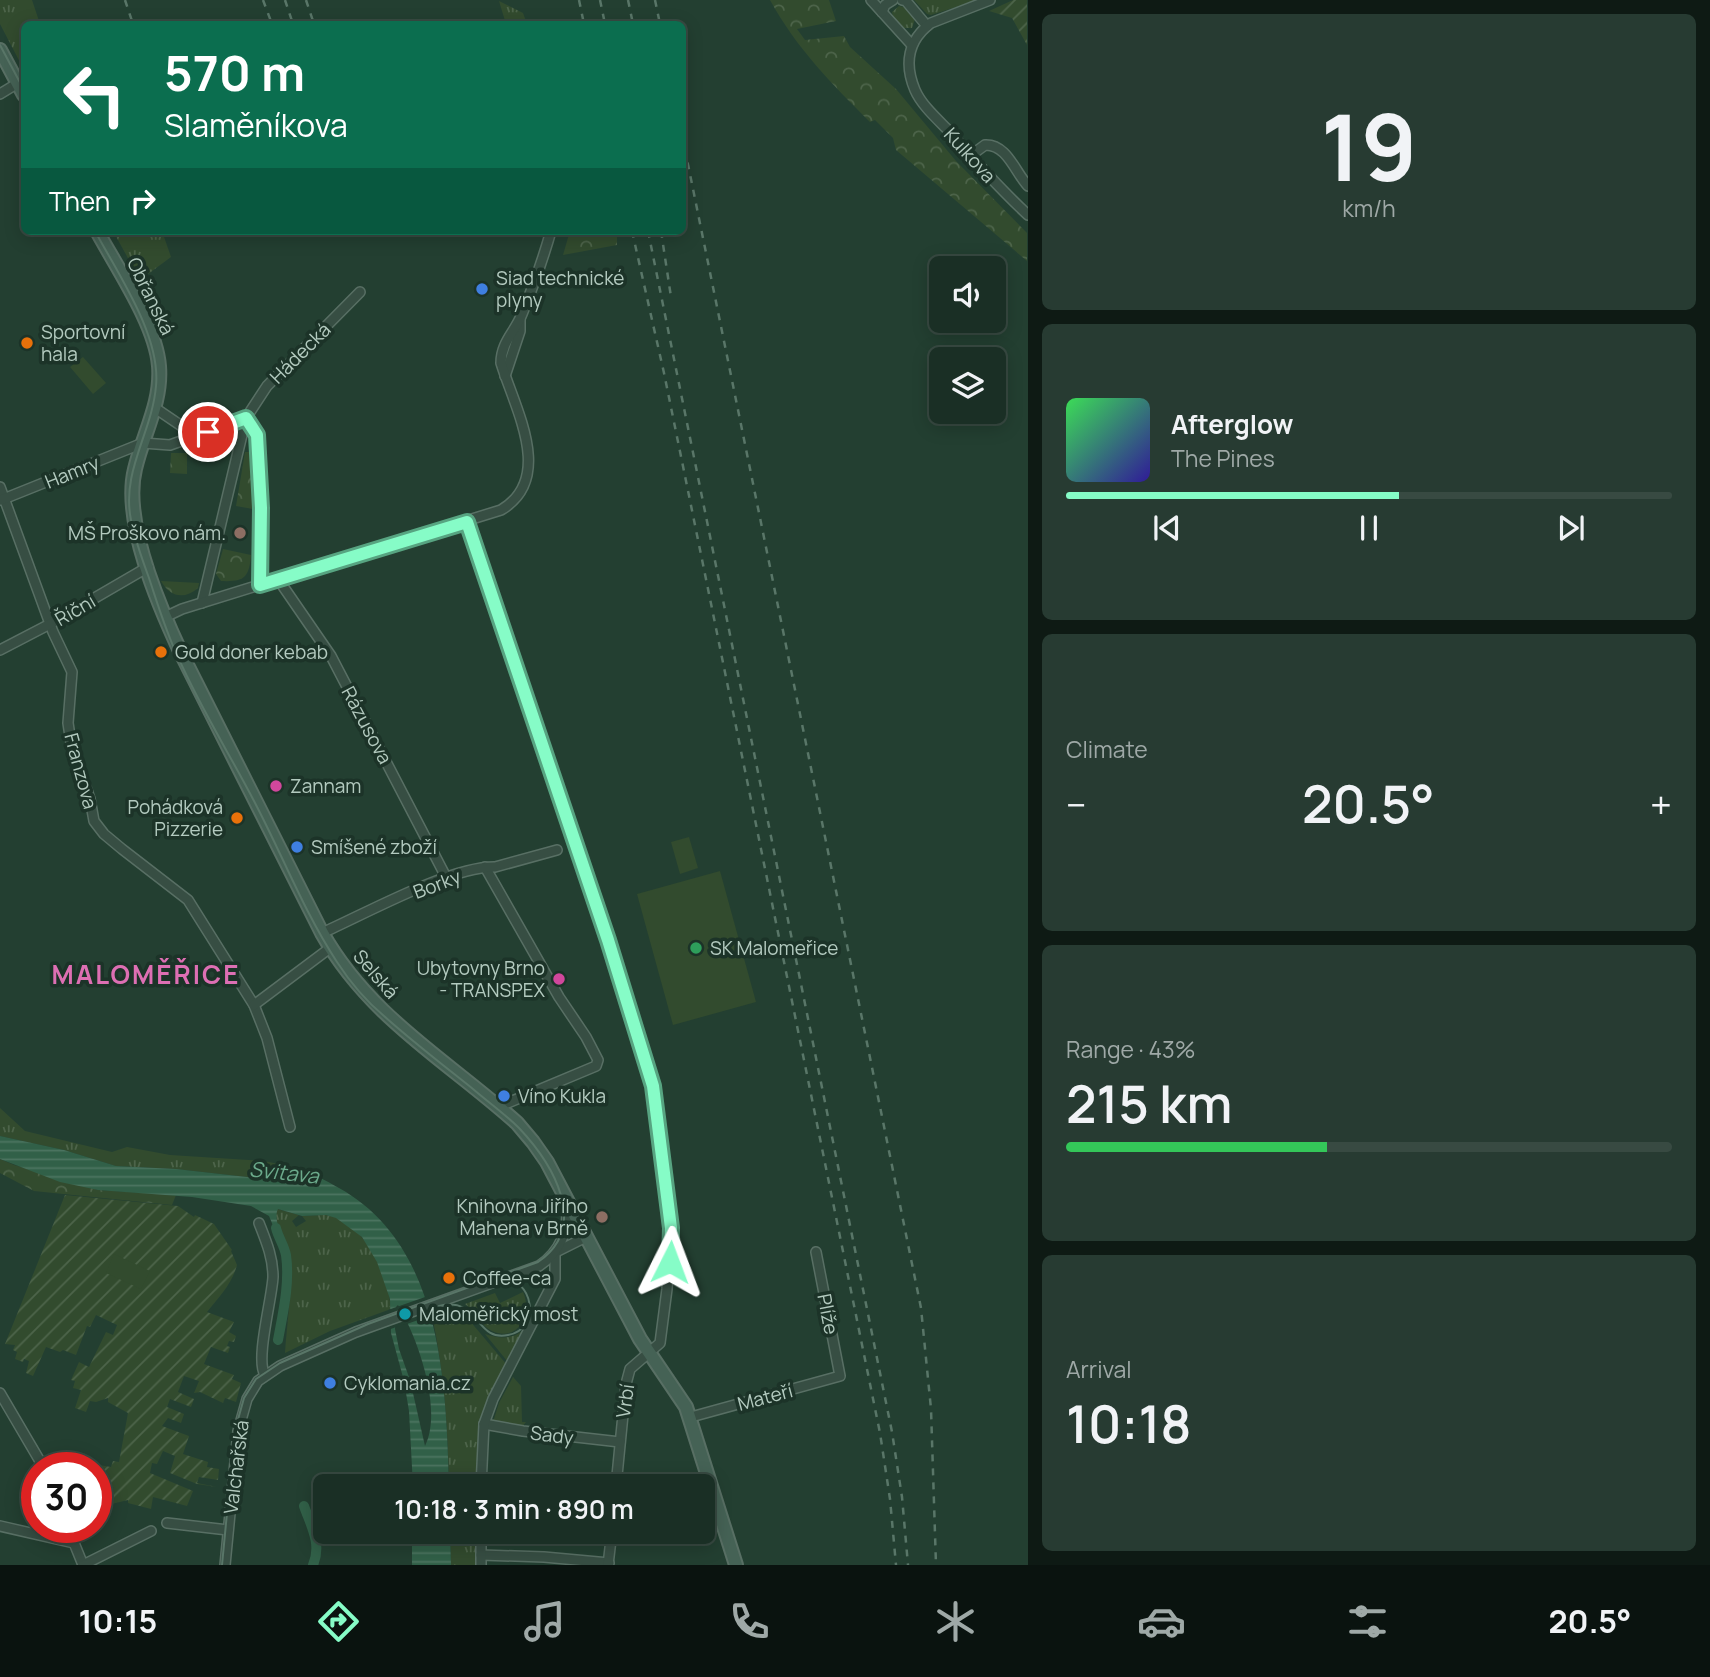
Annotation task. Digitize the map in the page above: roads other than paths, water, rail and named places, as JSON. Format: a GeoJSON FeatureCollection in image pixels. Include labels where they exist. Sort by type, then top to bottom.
{"type":"FeatureCollection","features":[{"type":"Feature","properties":{"kind":"main road"},"geometry":{"type":"LineString","coordinates":[[0,50],[21,89]]}},
{"type":"Feature","properties":{"kind":"main road","name":"Obřanská"},"geometry":{"type":"LineString","coordinates":[[99,235],[145,321],[159,364],[158,394],[135,468],[131,504]]}},
{"type":"Feature","properties":{"kind":"main road","name":"Selská"},"geometry":{"type":"LineString","coordinates":[[131,504],[165,617],[208,710],[322,933],[326,951],[374,1004],[498,1107],[533,1142],[560,1185],[649,1354],[688,1412],[736,1565]]}},
{"type":"Feature","properties":{"kind":"street"},"geometry":{"type":"LineString","coordinates":[[871,0],[911,44],[927,26],[990,0]]}},
{"type":"Feature","properties":{"kind":"street"},"geometry":{"type":"LineString","coordinates":[[882,12],[885,5],[893,0]]}},
{"type":"Feature","properties":{"kind":"street"},"geometry":{"type":"LineString","coordinates":[[902,0],[906,1],[927,26]]}},
{"type":"Feature","properties":{"kind":"street","name":"Kulkova"},"geometry":{"type":"LineString","coordinates":[[911,44],[909,66],[915,91],[970,156],[1027,215]]}},
{"type":"Feature","properties":{"kind":"street"},"geometry":{"type":"LineString","coordinates":[[0,94],[21,89]]}},
{"type":"Feature","properties":{"kind":"street"},"geometry":{"type":"LineString","coordinates":[[970,156],[985,145],[997,146],[1027,186]]}},
{"type":"Feature","properties":{"kind":"street"},"geometry":{"type":"LineString","coordinates":[[165,617],[278,579],[467,522],[509,505],[524,487],[530,463],[527,444],[505,376],[520,331],[520,318],[550,235]]}},
{"type":"Feature","properties":{"kind":"street","name":"Hádecká"},"geometry":{"type":"LineString","coordinates":[[202,603],[246,418],[267,386],[360,292]]}},
{"type":"Feature","properties":{"kind":"street"},"geometry":{"type":"LineString","coordinates":[[155,408],[183,427],[189,438]]}},
{"type":"Feature","properties":{"kind":"street"},"geometry":{"type":"LineString","coordinates":[[143,443],[170,445],[246,418],[257,435],[261,508],[260,585]]}},
{"type":"Feature","properties":{"kind":"street","name":"Hamry"},"geometry":{"type":"LineString","coordinates":[[2,499],[143,443]]}},
{"type":"Feature","properties":{"kind":"street","name":"Franzova"},"geometry":{"type":"LineString","coordinates":[[0,486],[2,499],[50,624],[72,672],[68,716],[71,743],[98,827],[188,900],[254,1005],[267,1038],[290,1127]]}},
{"type":"Feature","properties":{"kind":"street","name":"Vrbí"},"geometry":{"type":"LineString","coordinates":[[467,522],[608,940],[657,1101],[671,1236],[660,1343],[630,1369],[626,1384],[617,1474]]}},
{"type":"Feature","properties":{"kind":"street","name":"Říční"},"geometry":{"type":"LineString","coordinates":[[0,650],[148,567]]}},
{"type":"Feature","properties":{"kind":"street","name":"Rázusova"},"geometry":{"type":"LineString","coordinates":[[278,579],[331,656],[446,877]]}},
{"type":"Feature","properties":{"kind":"street","name":"Borky"},"geometry":{"type":"LineString","coordinates":[[322,933],[446,877],[557,850]]}},
{"type":"Feature","properties":{"kind":"street"},"geometry":{"type":"LineString","coordinates":[[485,867],[598,1060],[596,1066],[498,1107]]}},
{"type":"Feature","properties":{"kind":"street"},"geometry":{"type":"LineString","coordinates":[[254,1005],[326,951]]}},
{"type":"Feature","properties":{"kind":"street"},"geometry":{"type":"LineString","coordinates":[[482,1474],[484,1424],[493,1399],[555,1279],[555,1252],[565,1230],[565,1199]]}},
{"type":"Feature","properties":{"kind":"street"},"geometry":{"type":"LineString","coordinates":[[259,1223],[271,1253],[272,1264],[271,1298],[261,1365],[265,1376]]}},
{"type":"Feature","properties":{"kind":"street"},"geometry":{"type":"LineString","coordinates":[[555,1252],[586,1237]]}},
{"type":"Feature","properties":{"kind":"street","name":"Valchařská"},"geometry":{"type":"LineString","coordinates":[[225,1565],[242,1414],[252,1389],[265,1376],[334,1341],[532,1269],[544,1263],[555,1252]]}},
{"type":"Feature","properties":{"kind":"street","name":"Plíže"},"geometry":{"type":"LineString","coordinates":[[816,1252],[840,1376]]}},
{"type":"Feature","properties":{"kind":"street","name":"Mateří"},"geometry":{"type":"LineString","coordinates":[[688,1412],[840,1376]]}},
{"type":"Feature","properties":{"kind":"street"},"geometry":{"type":"LineString","coordinates":[[0,1393],[35,1452]]}},
{"type":"Feature","properties":{"kind":"street","name":"Sady"},"geometry":{"type":"LineString","coordinates":[[484,1424],[620,1442]]}},
{"type":"Feature","properties":{"kind":"street"},"geometry":{"type":"LineString","coordinates":[[167,1524],[228,1530]]}},
{"type":"Feature","properties":{"kind":"street"},"geometry":{"type":"LineString","coordinates":[[0,1526],[21,1531]]}},
{"type":"Feature","properties":{"kind":"street"},"geometry":{"type":"LineString","coordinates":[[74,1543],[83,1565],[151,1531]]}},
{"type":"Feature","properties":{"kind":"street"},"geometry":{"type":"LineString","coordinates":[[481,1560],[544,1557],[608,1564],[610,1544]]}},
{"type":"Feature","properties":{"kind":"water","name":"Svitava"},"geometry":{"type":"Polygon","coordinates":[[[0,1136],[64,1150],[116,1166],[176,1169],[256,1178],[263,1173],[295,1168],[339,1188],[373,1213],[399,1244],[418,1280],[432,1319],[445,1404],[449,1474],[412,1474],[409,1411],[391,1333],[390,1299],[377,1262],[362,1237],[336,1218],[326,1215],[302,1216],[278,1209],[277,1219],[283,1238],[279,1240],[269,1216],[251,1206],[192,1197],[98,1190],[60,1182],[0,1159],[0,1136]],[[398,1305],[395,1329],[425,1446],[430,1431],[430,1394],[413,1336],[398,1305]]]}},
{"type":"Feature","properties":{"kind":"water"},"geometry":{"type":"Polygon","coordinates":[[[412,1544],[450,1544],[451,1565],[412,1565],[412,1544]]]}},
{"type":"Feature","properties":{"kind":"waterway"},"geometry":{"type":"LineString","coordinates":[[276,1228],[285,1251],[287,1266],[278,1340]]}},
{"type":"Feature","properties":{"kind":"waterway"},"geometry":{"type":"LineString","coordinates":[[304,1506],[316,1542],[313,1565]]}},
{"type":"Feature","properties":{"kind":"tram line"},"geometry":{"type":"LineString","coordinates":[[0,45],[21,84]]}},
{"type":"Feature","properties":{"kind":"tram line"},"geometry":{"type":"LineString","coordinates":[[97,235],[136,306],[152,347],[156,386],[149,420],[133,468],[129,502],[139,549],[166,628],[187,676],[254,801],[314,923],[342,969],[377,1010],[519,1128],[553,1176],[561,1195],[564,1213],[562,1231],[554,1247],[538,1262],[368,1324],[280,1363],[256,1379],[244,1398],[235,1430],[222,1565]]}},
{"type":"Feature","properties":{"kind":"tram line"},"geometry":{"type":"LineString","coordinates":[[439,1306],[462,1307],[489,1332],[497,1335],[519,1331],[526,1323],[530,1304],[520,1286],[512,1280],[500,1278]]}},
{"type":"Feature","properties":{"kind":"railway"},"geometry":{"type":"LineString","coordinates":[[125,0],[132,21]]}},
{"type":"Feature","properties":{"kind":"railway"},"geometry":{"type":"LineString","coordinates":[[263,0],[271,21]]}},
{"type":"Feature","properties":{"kind":"railway"},"geometry":{"type":"LineString","coordinates":[[285,0],[292,21]]}},
{"type":"Feature","properties":{"kind":"railway"},"geometry":{"type":"LineString","coordinates":[[306,0],[313,21]]}},
{"type":"Feature","properties":{"kind":"railway"},"geometry":{"type":"LineString","coordinates":[[579,0],[583,21]]}},
{"type":"Feature","properties":{"kind":"railway"},"geometry":{"type":"LineString","coordinates":[[600,0],[604,21]]}},
{"type":"Feature","properties":{"kind":"railway"},"geometry":{"type":"LineString","coordinates":[[628,0],[632,21]]}},
{"type":"Feature","properties":{"kind":"railway"},"geometry":{"type":"LineString","coordinates":[[655,0],[659,21]]}},
{"type":"Feature","properties":{"kind":"railway"},"geometry":{"type":"LineString","coordinates":[[686,155],[921,1308],[931,1409],[936,1565]]}},
{"type":"Feature","properties":{"kind":"railway"},"geometry":{"type":"LineString","coordinates":[[633,235],[664,373],[880,1433],[896,1565]]}},
{"type":"Feature","properties":{"kind":"railway"},"geometry":{"type":"LineString","coordinates":[[649,235],[892,1432],[902,1497],[908,1565]]}},
{"type":"Feature","properties":{"kind":"railway"},"geometry":{"type":"LineString","coordinates":[[662,235],[671,297]]}},
{"type":"Feature","properties":{"kind":"place","name":"Siad technické plyny"},"geometry":{"type":"Point","coordinates":[482,289]}},
{"type":"Feature","properties":{"kind":"place","name":"Sportovní hala"},"geometry":{"type":"Point","coordinates":[27,343]}},
{"type":"Feature","properties":{"kind":"place","name":"MŠ Proškovo nám."},"geometry":{"type":"Point","coordinates":[240,533]}},
{"type":"Feature","properties":{"kind":"place","name":"Gold doner kebab"},"geometry":{"type":"Point","coordinates":[161,652]}},
{"type":"Feature","properties":{"kind":"place","name":"Zannam"},"geometry":{"type":"Point","coordinates":[276,786]}},
{"type":"Feature","properties":{"kind":"place","name":"Pohádková Pizzerie"},"geometry":{"type":"Point","coordinates":[237,818]}},
{"type":"Feature","properties":{"kind":"place","name":"Smíšené zboží"},"geometry":{"type":"Point","coordinates":[297,847]}},
{"type":"Feature","properties":{"kind":"place","name":"SK Malomeřice"},"geometry":{"type":"Point","coordinates":[696,948]}},
{"type":"Feature","properties":{"kind":"place","name":"Ubytovny Brno - TRANSPEX"},"geometry":{"type":"Point","coordinates":[559,979]}},
{"type":"Feature","properties":{"kind":"place","name":"Víno Kukla"},"geometry":{"type":"Point","coordinates":[504,1096]}},
{"type":"Feature","properties":{"kind":"place","name":"Knihovna Jiřího Mahena v Brně"},"geometry":{"type":"Point","coordinates":[602,1217]}},
{"type":"Feature","properties":{"kind":"place","name":"Coffee-ca"},"geometry":{"type":"Point","coordinates":[449,1278]}},
{"type":"Feature","properties":{"kind":"place","name":"Maloměřický most"},"geometry":{"type":"Point","coordinates":[405,1314]}},
{"type":"Feature","properties":{"kind":"place","name":"Cyklomania.cz"},"geometry":{"type":"Point","coordinates":[330,1383]}},
{"type":"Feature","properties":{"kind":"district","name":"MALOMĚŘICE"},"geometry":{"type":"Point","coordinates":[146,974]}}]}
